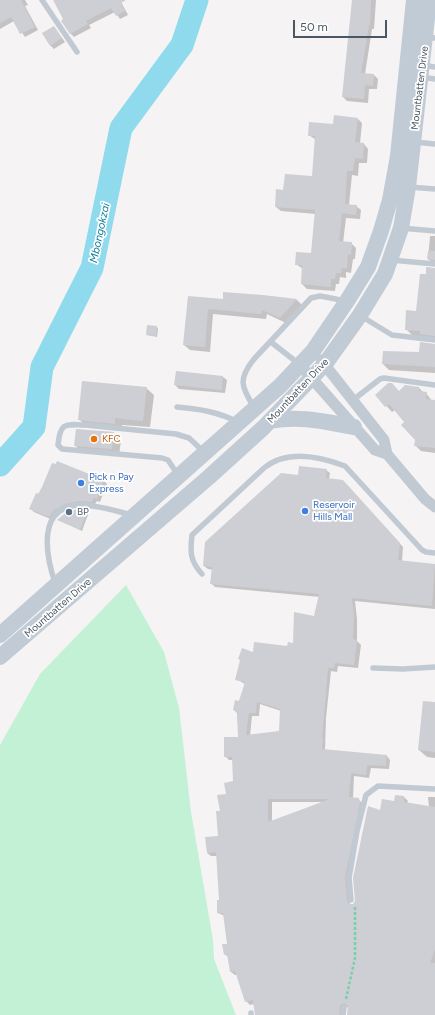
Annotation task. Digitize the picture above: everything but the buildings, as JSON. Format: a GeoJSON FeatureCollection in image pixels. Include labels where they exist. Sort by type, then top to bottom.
{"type":"FeatureCollection","features":[{"type":"Feature","properties":{"kind":"main road","name":"Mountbatten Drive"},"geometry":{"type":"LineString","coordinates":[[414,0],[424,37]]}},
{"type":"Feature","properties":{"kind":"main road","name":"Mountbatten Drive"},"geometry":{"type":"LineString","coordinates":[[0,657],[209,477],[270,421],[325,364],[360,315],[385,274],[400,228],[400,186],[421,71],[429,0]]}},
{"type":"Feature","properties":{"kind":"main road","name":"Mountbatten Drive"},"geometry":{"type":"LineString","coordinates":[[0,636],[56,587],[178,475],[240,423],[300,365],[312,351],[347,301],[368,267],[400,186]]}},
{"type":"Feature","properties":{"kind":"main road"},"geometry":{"type":"LineString","coordinates":[[270,421],[287,418],[302,418],[354,427]]}},
{"type":"Feature","properties":{"kind":"street"},"geometry":{"type":"LineString","coordinates":[[312,351],[325,364],[384,440],[387,454],[426,499],[435,507]]}},
{"type":"Feature","properties":{"kind":"street"},"geometry":{"type":"LineString","coordinates":[[300,365],[375,450],[387,454]]}},
{"type":"Feature","properties":{"kind":"lane"},"geometry":{"type":"LineString","coordinates":[[42,0],[77,52]]}},
{"type":"Feature","properties":{"kind":"lane"},"geometry":{"type":"LineString","coordinates":[[407,141],[435,144]]}},
{"type":"Feature","properties":{"kind":"lane"},"geometry":{"type":"LineString","coordinates":[[400,186],[435,189]]}},
{"type":"Feature","properties":{"kind":"lane"},"geometry":{"type":"LineString","coordinates":[[400,228],[435,231]]}},
{"type":"Feature","properties":{"kind":"lane"},"geometry":{"type":"LineString","coordinates":[[389,260],[435,264]]}},
{"type":"Feature","properties":{"kind":"lane"},"geometry":{"type":"LineString","coordinates":[[255,409],[244,390],[243,376],[250,364],[312,298],[320,296],[347,301]]}},
{"type":"Feature","properties":{"kind":"lane"},"geometry":{"type":"LineString","coordinates":[[360,315],[392,335],[435,340]]}},
{"type":"Feature","properties":{"kind":"lane"},"geometry":{"type":"LineString","coordinates":[[271,342],[300,365]]}},
{"type":"Feature","properties":{"kind":"lane"},"geometry":{"type":"LineString","coordinates":[[353,400],[380,379],[384,378],[435,385]]}},
{"type":"Feature","properties":{"kind":"lane"},"geometry":{"type":"LineString","coordinates":[[177,407],[206,410],[222,414],[240,423]]}},
{"type":"Feature","properties":{"kind":"lane"},"geometry":{"type":"LineString","coordinates":[[178,475],[168,460],[162,458],[62,449],[58,445],[60,430],[63,426],[69,424],[176,434],[190,438],[206,453]]}},
{"type":"Feature","properties":{"kind":"lane"},"geometry":{"type":"LineString","coordinates":[[202,574],[193,564],[191,549],[192,535],[272,461],[289,455],[329,459],[345,466],[422,550],[435,553]]}},
{"type":"Feature","properties":{"kind":"lane"},"geometry":{"type":"LineString","coordinates":[[56,587],[48,562],[46,543],[48,527],[54,516],[67,508],[79,505],[95,506],[134,515]]}},
{"type":"Feature","properties":{"kind":"lane"},"geometry":{"type":"LineString","coordinates":[[373,668],[403,669],[435,667]]}},
{"type":"Feature","properties":{"kind":"lane"},"geometry":{"type":"LineString","coordinates":[[352,900],[349,878],[357,831],[366,795],[378,786],[435,789]]}},
{"type":"Feature","properties":{"kind":"lane"},"geometry":{"type":"LineString","coordinates":[[343,1015],[344,1007]]}},
{"type":"Feature","properties":{"kind":"path"},"geometry":{"type":"LineString","coordinates":[[344,1007],[355,958],[355,904],[352,900]]}},
{"type":"Feature","properties":{"kind":"green space"},"geometry":{"type":"Polygon","coordinates":[[[126,585],[164,652],[179,708],[191,812],[213,940],[214,959],[236,1015],[0,1015],[0,745],[40,674],[126,585]]]}},
{"type":"Feature","properties":{"kind":"waterway","name":"Mbongokzai"},"geometry":{"type":"LineString","coordinates":[[0,465],[34,427],[42,367],[92,268],[121,128],[182,45],[197,0]]}},
{"type":"Feature","properties":{"kind":"place","name":"KFC"},"geometry":{"type":"Point","coordinates":[94,439]}},
{"type":"Feature","properties":{"kind":"place","name":"Pick n Pay Express"},"geometry":{"type":"Point","coordinates":[81,483]}},
{"type":"Feature","properties":{"kind":"place","name":"Reservoir Hills Mall"},"geometry":{"type":"Point","coordinates":[305,511]}},
{"type":"Feature","properties":{"kind":"place","name":"BP"},"geometry":{"type":"Point","coordinates":[69,512]}}]}
